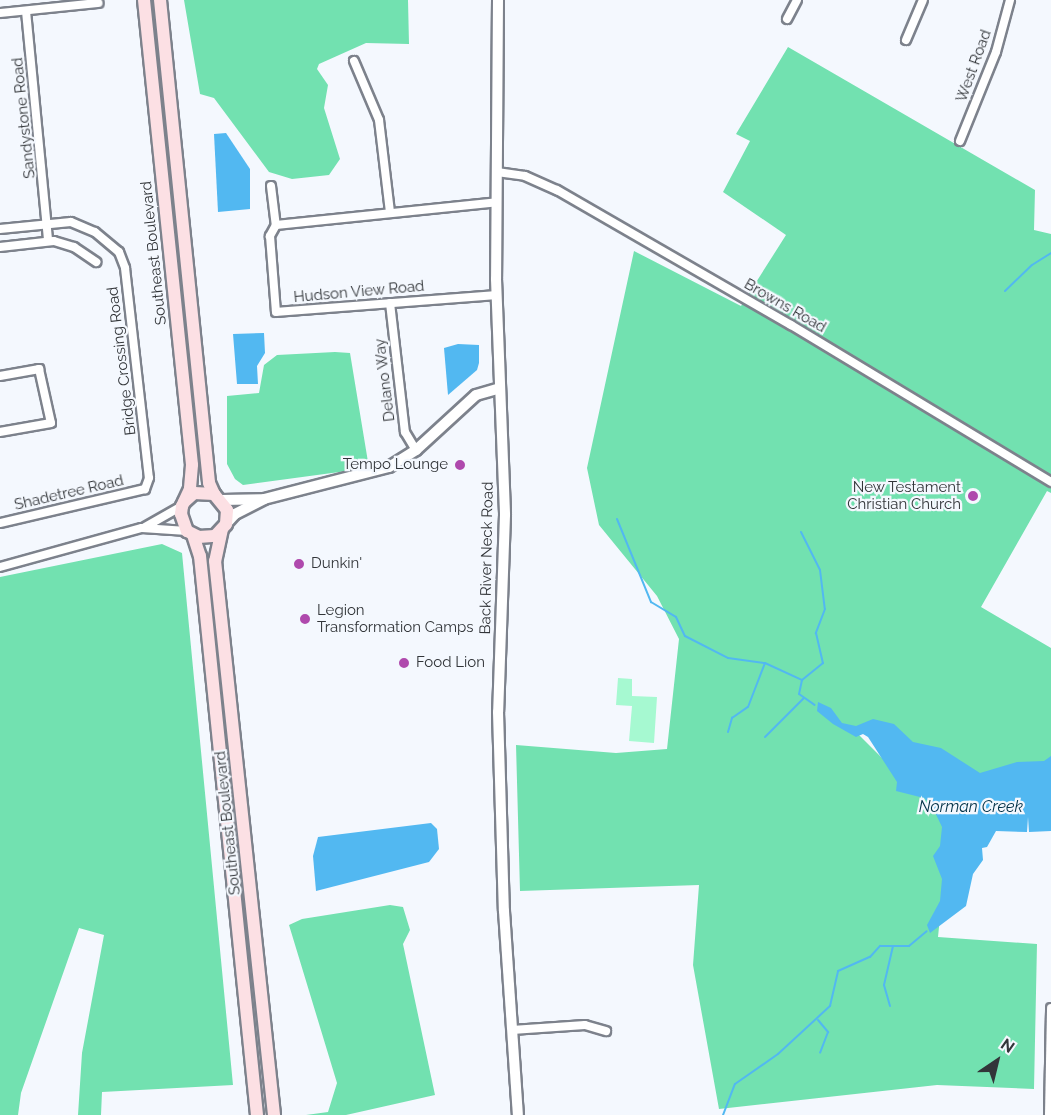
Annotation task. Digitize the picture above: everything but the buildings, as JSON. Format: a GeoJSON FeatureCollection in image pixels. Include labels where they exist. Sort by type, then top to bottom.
{"type":"FeatureCollection","features":[{"type":"Feature","properties":{"kind":"main road","name":"Southeast Boulevard"},"geometry":{"type":"LineString","coordinates":[[144,0],[192,465],[190,489],[183,504]]}},
{"type":"Feature","properties":{"kind":"main road","name":"Southeast Boulevard"},"geometry":{"type":"LineString","coordinates":[[160,0],[209,483],[218,497]]}},
{"type":"Feature","properties":{"kind":"main road"},"geometry":{"type":"LineString","coordinates":[[194,493],[218,497],[227,510],[224,526],[215,536],[190,533],[182,523],[183,504],[194,493]]}},
{"type":"Feature","properties":{"kind":"main road","name":"Southeast Boulevard"},"geometry":{"type":"LineString","coordinates":[[224,526],[215,561],[274,1115]]}},
{"type":"Feature","properties":{"kind":"main road","name":"Southeast Boulevard"},"geometry":{"type":"LineString","coordinates":[[190,533],[200,556],[257,1115]]}},
{"type":"Feature","properties":{"kind":"street","name":"Back River Neck Road"},"geometry":{"type":"LineString","coordinates":[[498,0],[496,295],[505,537],[498,712],[504,911],[518,1115]]}},
{"type":"Feature","properties":{"kind":"street"},"geometry":{"type":"LineString","coordinates":[[787,19],[796,0]]}},
{"type":"Feature","properties":{"kind":"street"},"geometry":{"type":"LineString","coordinates":[[906,40],[923,0]]}},
{"type":"Feature","properties":{"kind":"street","name":"West Road"},"geometry":{"type":"LineString","coordinates":[[960,141],[993,61],[1010,0]]}},
{"type":"Feature","properties":{"kind":"street"},"geometry":{"type":"LineString","coordinates":[[0,14],[98,3]]}},
{"type":"Feature","properties":{"kind":"street","name":"Sandystone Road"},"geometry":{"type":"LineString","coordinates":[[26,11],[49,221],[48,241]]}},
{"type":"Feature","properties":{"kind":"street"},"geometry":{"type":"LineString","coordinates":[[354,61],[379,120],[390,212]]}},
{"type":"Feature","properties":{"kind":"street","name":"Browns Road"},"geometry":{"type":"LineString","coordinates":[[497,172],[525,176],[557,190],[791,325],[1051,482]]}},
{"type":"Feature","properties":{"kind":"street","name":"Hudson View Road"},"geometry":{"type":"LineString","coordinates":[[271,186],[276,225],[270,236],[276,312],[496,295]]}},
{"type":"Feature","properties":{"kind":"street"},"geometry":{"type":"LineString","coordinates":[[276,225],[497,202]]}},
{"type":"Feature","properties":{"kind":"street","name":"Bridge Crossing Road"},"geometry":{"type":"LineString","coordinates":[[0,229],[63,220],[88,228],[109,242],[122,259],[147,457],[145,489]]}},
{"type":"Feature","properties":{"kind":"street"},"geometry":{"type":"LineString","coordinates":[[0,247],[48,241],[68,244],[96,262]]}},
{"type":"Feature","properties":{"kind":"street","name":"Delano Way"},"geometry":{"type":"LineString","coordinates":[[390,303],[405,432],[416,450]]}},
{"type":"Feature","properties":{"kind":"street"},"geometry":{"type":"LineString","coordinates":[[0,376],[39,369],[51,423],[0,432]]}},
{"type":"Feature","properties":{"kind":"street"},"geometry":{"type":"LineString","coordinates":[[224,526],[235,514],[264,499],[378,472],[416,450],[476,395],[500,388]]}},
{"type":"Feature","properties":{"kind":"street","name":"Shadetree Road"},"geometry":{"type":"LineString","coordinates":[[0,523],[145,489]]}},
{"type":"Feature","properties":{"kind":"street"},"geometry":{"type":"LineString","coordinates":[[218,497],[264,499]]}},
{"type":"Feature","properties":{"kind":"street"},"geometry":{"type":"LineString","coordinates":[[0,567],[142,528],[183,504]]}},
{"type":"Feature","properties":{"kind":"street"},"geometry":{"type":"LineString","coordinates":[[142,528],[190,533]]}},
{"type":"Feature","properties":{"kind":"street"},"geometry":{"type":"LineString","coordinates":[[1049,1115],[1051,1008]]}},
{"type":"Feature","properties":{"kind":"street"},"geometry":{"type":"LineString","coordinates":[[512,1030],[585,1025],[606,1031]]}},
{"type":"Feature","properties":{"kind":"green space"},"geometry":{"type":"Polygon","coordinates":[[[184,0],[408,0],[409,44],[366,43],[319,64],[317,69],[328,85],[324,108],[340,159],[329,175],[292,179],[269,172],[214,98],[200,94],[184,0]]]}},
{"type":"Feature","properties":{"kind":"green space"},"geometry":{"type":"Polygon","coordinates":[[[788,47],[1035,190],[1034,230],[1051,234],[1051,493],[1047,491],[981,607],[1051,648],[1051,760],[979,776],[851,727],[887,763],[938,798],[948,839],[938,937],[1037,944],[1034,1089],[937,1085],[719,1109],[693,965],[699,885],[520,891],[516,745],[616,753],[667,749],[679,639],[657,596],[599,525],[587,468],[634,251],[741,306],[786,235],[723,192],[750,141],[736,134],[788,47]]]}},
{"type":"Feature","properties":{"kind":"green space"},"geometry":{"type":"Polygon","coordinates":[[[350,353],[369,468],[243,485],[235,479],[227,464],[227,396],[259,393],[264,365],[277,355],[350,353]]]}},
{"type":"Feature","properties":{"kind":"green space"},"geometry":{"type":"Polygon","coordinates":[[[162,544],[182,553],[233,1085],[102,1092],[101,1115],[78,1115],[82,1053],[104,935],[79,928],[21,1093],[18,1115],[0,1115],[0,577],[162,544]]]}},
{"type":"Feature","properties":{"kind":"green space"},"geometry":{"type":"Polygon","coordinates":[[[618,678],[632,679],[632,696],[657,697],[654,743],[629,741],[632,706],[616,705],[618,678]]]}},
{"type":"Feature","properties":{"kind":"green space"},"geometry":{"type":"Polygon","coordinates":[[[390,905],[403,907],[410,930],[403,944],[435,1095],[346,1115],[306,1115],[328,1112],[337,1083],[289,925],[302,919],[390,905]]]}},
{"type":"Feature","properties":{"kind":"water"},"geometry":{"type":"Polygon","coordinates":[[[226,133],[250,169],[250,209],[218,212],[214,134],[226,133]]]}},
{"type":"Feature","properties":{"kind":"water"},"geometry":{"type":"Polygon","coordinates":[[[264,333],[265,353],[257,366],[258,384],[237,384],[233,334],[264,333]]]}},
{"type":"Feature","properties":{"kind":"water"},"geometry":{"type":"Polygon","coordinates":[[[458,344],[479,345],[479,363],[477,370],[448,395],[444,348],[458,344]]]}},
{"type":"Feature","properties":{"kind":"water","name":"Norman Creek"},"geometry":{"type":"Polygon","coordinates":[[[818,702],[831,708],[842,723],[856,726],[873,719],[894,724],[913,742],[941,748],[980,773],[1017,762],[1044,761],[1051,756],[1051,831],[1029,832],[1028,817],[1027,832],[996,831],[987,847],[982,848],[983,860],[973,874],[966,906],[930,933],[927,925],[940,901],[942,879],[933,856],[940,846],[942,827],[931,804],[924,798],[896,791],[897,782],[868,737],[863,734],[856,737],[833,724],[817,711],[818,702]]]}},
{"type":"Feature","properties":{"kind":"water"},"geometry":{"type":"Polygon","coordinates":[[[431,823],[437,829],[439,849],[429,862],[316,891],[313,856],[318,837],[431,823]]]}},
{"type":"Feature","properties":{"kind":"waterway"},"geometry":{"type":"LineString","coordinates":[[1005,291],[1032,265],[1051,253]]}},
{"type":"Feature","properties":{"kind":"waterway"},"geometry":{"type":"LineString","coordinates":[[617,519],[651,602],[676,617],[685,636],[728,658],[765,663],[802,680]]}},
{"type":"Feature","properties":{"kind":"waterway"},"geometry":{"type":"LineString","coordinates":[[801,532],[820,570],[825,609],[816,633],[823,663],[802,680],[799,694],[815,705]]}},
{"type":"Feature","properties":{"kind":"waterway"},"geometry":{"type":"LineString","coordinates":[[728,732],[732,718],[748,707],[765,663]]}},
{"type":"Feature","properties":{"kind":"waterway"},"geometry":{"type":"LineString","coordinates":[[765,737],[803,699]]}},
{"type":"Feature","properties":{"kind":"waterway"},"geometry":{"type":"LineString","coordinates":[[723,1115],[735,1084],[778,1054],[830,1006],[838,971],[870,957],[880,946],[909,946],[927,931]]}},
{"type":"Feature","properties":{"kind":"waterway"},"geometry":{"type":"LineString","coordinates":[[890,1006],[884,985],[893,947]]}},
{"type":"Feature","properties":{"kind":"waterway"},"geometry":{"type":"LineString","coordinates":[[818,1020],[828,1032],[820,1053]]}},
{"type":"Feature","properties":{"kind":"place","name":"Tempo Lounge"},"geometry":{"type":"Point","coordinates":[460,465]}},
{"type":"Feature","properties":{"kind":"place","name":"New Testament Christian Church"},"geometry":{"type":"Point","coordinates":[973,496]}},
{"type":"Feature","properties":{"kind":"place","name":"Dunkin'"},"geometry":{"type":"Point","coordinates":[299,564]}},
{"type":"Feature","properties":{"kind":"place","name":"Legion Transformation Camps"},"geometry":{"type":"Point","coordinates":[305,619]}},
{"type":"Feature","properties":{"kind":"place","name":"Food Lion"},"geometry":{"type":"Point","coordinates":[404,663]}}]}
